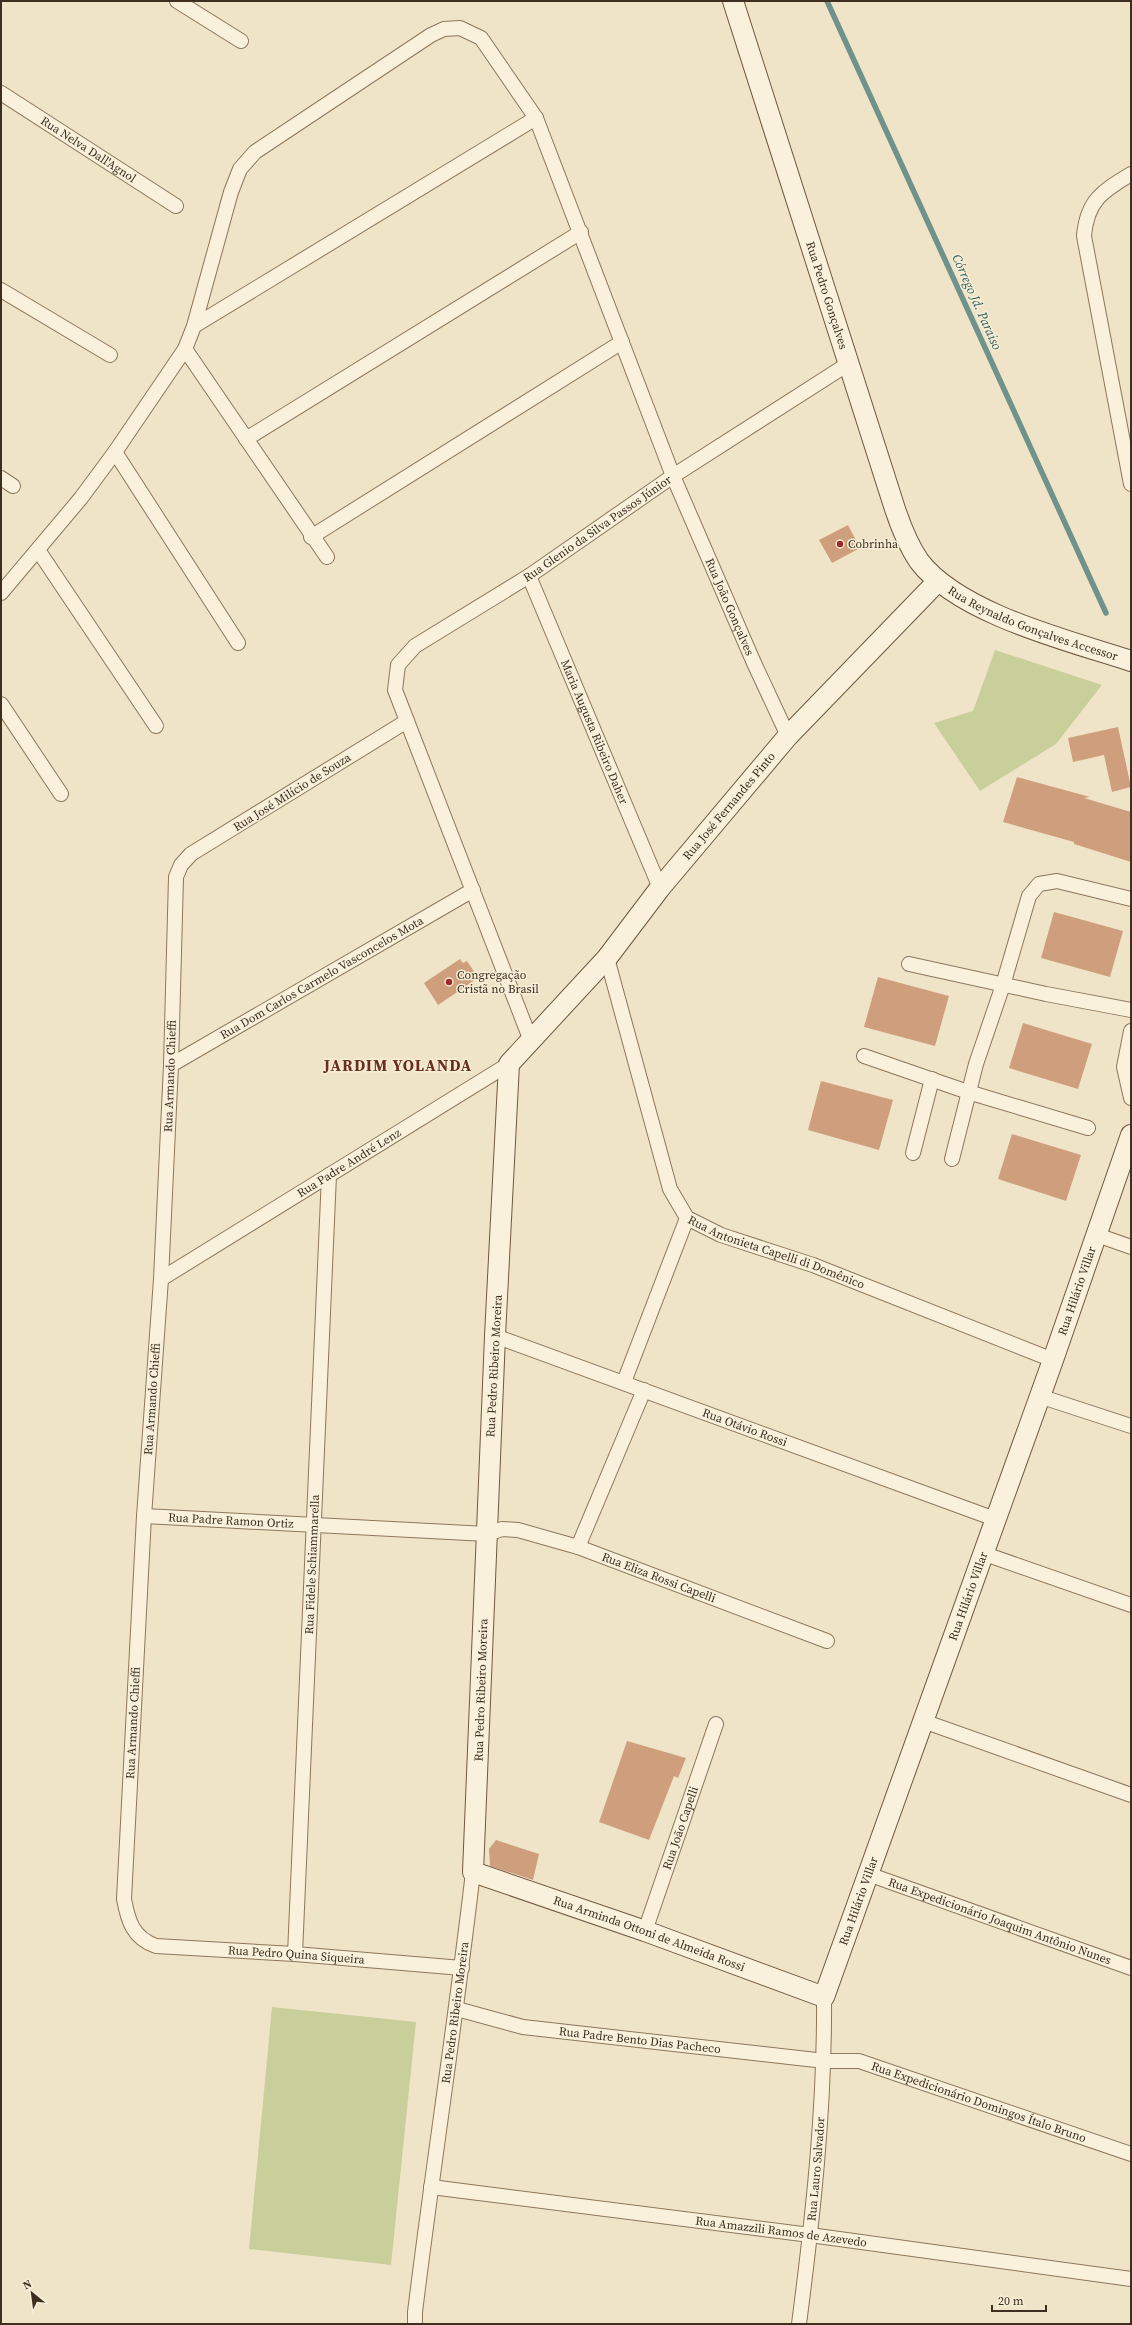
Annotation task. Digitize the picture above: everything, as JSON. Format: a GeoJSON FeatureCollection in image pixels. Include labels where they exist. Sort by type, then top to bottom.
{"type":"FeatureCollection","features":[{"type":"Feature","properties":{"kind":"street"},"geometry":{"type":"LineString","coordinates":[[177,1],[241,41]]}},
{"type":"Feature","properties":{"kind":"street","name":"Rua Pedro Gonçalves"},"geometry":{"type":"LineString","coordinates":[[733,1],[848,364],[904,534],[919,561],[938,581]]}},
{"type":"Feature","properties":{"kind":"street","name":"Rua João Gonçalves"},"geometry":{"type":"LineString","coordinates":[[1,592],[38,550],[115,452],[184,349],[194,326],[231,192],[240,169],[255,152],[430,35],[444,29],[460,28],[481,38],[536,118],[581,232],[673,476],[754,663],[788,736]]}},
{"type":"Feature","properties":{"kind":"street","name":"Rua Nelva Dall'Agnol"},"geometry":{"type":"LineString","coordinates":[[1,93],[176,206]]}},
{"type":"Feature","properties":{"kind":"street"},"geometry":{"type":"LineString","coordinates":[[194,326],[536,118]]}},
{"type":"Feature","properties":{"kind":"street"},"geometry":{"type":"LineString","coordinates":[[1131,174],[1096,198],[1085,222],[1084,236],[1131,484]]}},
{"type":"Feature","properties":{"kind":"street"},"geometry":{"type":"LineString","coordinates":[[246,439],[581,232]]}},
{"type":"Feature","properties":{"kind":"street"},"geometry":{"type":"LineString","coordinates":[[1,290],[110,355]]}},
{"type":"Feature","properties":{"kind":"street"},"geometry":{"type":"LineString","coordinates":[[311,537],[622,342]]}},
{"type":"Feature","properties":{"kind":"street"},"geometry":{"type":"LineString","coordinates":[[184,349],[311,537],[327,557]]}},
{"type":"Feature","properties":{"kind":"street","name":"Rua Glenio da Silva Passos Júnior"},"geometry":{"type":"LineString","coordinates":[[531,1041],[395,690],[398,665],[415,646],[529,576],[673,476],[848,364]]}},
{"type":"Feature","properties":{"kind":"street"},"geometry":{"type":"LineString","coordinates":[[115,452],[238,643]]}},
{"type":"Feature","properties":{"kind":"street"},"geometry":{"type":"LineString","coordinates":[[38,550],[156,726]]}},
{"type":"Feature","properties":{"kind":"street","name":"Maria Augusta Ribeiro Daher"},"geometry":{"type":"LineString","coordinates":[[529,576],[660,888]]}},
{"type":"Feature","properties":{"kind":"street","name":"Rua Reynaldo Gonçalves Accessor"},"geometry":{"type":"LineString","coordinates":[[938,581],[978,605],[1021,626],[1131,661]]}},
{"type":"Feature","properties":{"kind":"street","name":"Rua José Fernandes Pinto"},"geometry":{"type":"LineString","coordinates":[[531,1041],[607,958],[660,888],[788,736],[938,581]]}},
{"type":"Feature","properties":{"kind":"street"},"geometry":{"type":"LineString","coordinates":[[1,704],[61,794]]}},
{"type":"Feature","properties":{"kind":"street","name":"Rua José Milício de Souza"},"geometry":{"type":"LineString","coordinates":[[181,865],[191,854],[407,721]]}},
{"type":"Feature","properties":{"kind":"street","name":"Rua Armando Chieffi"},"geometry":{"type":"LineString","coordinates":[[135,1932],[127,1917],[124,1899],[144,1516],[161,1279],[171,1065],[176,877],[181,865]]}},
{"type":"Feature","properties":{"kind":"street"},"geometry":{"type":"LineString","coordinates":[[952,1159],[968,1092],[1003,985],[1029,896],[1039,884],[1057,881],[1131,900]]}},
{"type":"Feature","properties":{"kind":"street","name":"Rua Dom Carlos Carmelo Vasconcelos Mota"},"geometry":{"type":"LineString","coordinates":[[171,1065],[472,890]]}},
{"type":"Feature","properties":{"kind":"street","name":"Rua Antonieta Capelli di Domênico"},"geometry":{"type":"LineString","coordinates":[[607,958],[670,1189],[687,1218],[721,1235],[813,1265],[1053,1360]]}},
{"type":"Feature","properties":{"kind":"street"},"geometry":{"type":"LineString","coordinates":[[909,964],[1003,985],[1131,1010]]}},
{"type":"Feature","properties":{"kind":"street"},"geometry":{"type":"LineString","coordinates":[[1131,1031],[1124,1067],[1131,1098]]}},
{"type":"Feature","properties":{"kind":"street","name":"Rua Padre André Lenz"},"geometry":{"type":"LineString","coordinates":[[161,1279],[509,1064],[531,1041]]}},
{"type":"Feature","properties":{"kind":"street"},"geometry":{"type":"LineString","coordinates":[[864,1056],[968,1092],[1088,1128]]}},
{"type":"Feature","properties":{"kind":"street","name":"Rua Pedro Ribeiro Moreira"},"geometry":{"type":"LineString","coordinates":[[415,2318],[430,2186],[457,2009],[474,1872],[495,1336],[509,1064]]}},
{"type":"Feature","properties":{"kind":"street"},"geometry":{"type":"LineString","coordinates":[[913,1153],[932,1079]]}},
{"type":"Feature","properties":{"kind":"street","name":"Rua Hilário Villar"},"geometry":{"type":"LineString","coordinates":[[825,2061],[824,1998],[982,1553],[1053,1360],[1131,1135]]}},
{"type":"Feature","properties":{"kind":"street","name":"Rua Fidele Schiammarella"},"geometry":{"type":"LineString","coordinates":[[295,1954],[329,1174]]}},
{"type":"Feature","properties":{"kind":"street"},"geometry":{"type":"LineString","coordinates":[[624,1382],[687,1218]]}},
{"type":"Feature","properties":{"kind":"street"},"geometry":{"type":"LineString","coordinates":[[1097,1235],[1131,1247]]}},
{"type":"Feature","properties":{"kind":"street","name":"Rua Otávio Rossi"},"geometry":{"type":"LineString","coordinates":[[495,1336],[995,1519]]}},
{"type":"Feature","properties":{"kind":"street"},"geometry":{"type":"LineString","coordinates":[[578,1547],[644,1390]]}},
{"type":"Feature","properties":{"kind":"street"},"geometry":{"type":"LineString","coordinates":[[1039,1396],[1131,1426]]}},
{"type":"Feature","properties":{"kind":"street","name":"Rua Padre Ramon Ortiz"},"geometry":{"type":"LineString","coordinates":[[144,1516],[487,1534]]}},
{"type":"Feature","properties":{"kind":"street","name":"Rua Eliza Rossi Capelli"},"geometry":{"type":"LineString","coordinates":[[487,1534],[502,1529],[518,1530],[578,1547],[827,1642]]}},
{"type":"Feature","properties":{"kind":"street"},"geometry":{"type":"LineString","coordinates":[[982,1553],[1131,1605]]}},
{"type":"Feature","properties":{"kind":"street"},"geometry":{"type":"LineString","coordinates":[[923,1721],[1131,1794]]}},
{"type":"Feature","properties":{"kind":"street","name":"Rua João Capelli"},"geometry":{"type":"LineString","coordinates":[[644,1931],[716,1724]]}},
{"type":"Feature","properties":{"kind":"street","name":"Rua Arminda Ottoni de Almeida Rossi"},"geometry":{"type":"LineString","coordinates":[[474,1872],[644,1931],[824,1998]]}},
{"type":"Feature","properties":{"kind":"street","name":"Rua Expedicionário Joaquim Antônio Nunes"},"geometry":{"type":"LineString","coordinates":[[868,1874],[1131,1968]]}},
{"type":"Feature","properties":{"kind":"street","name":"Rua Pedro Quina Siqueira"},"geometry":{"type":"LineString","coordinates":[[135,1932],[144,1942],[156,1946],[295,1954],[462,1968]]}},
{"type":"Feature","properties":{"kind":"street","name":"Rua Padre Bento Dias Pacheco"},"geometry":{"type":"LineString","coordinates":[[457,2009],[523,2027],[825,2061]]}},
{"type":"Feature","properties":{"kind":"street","name":"Rua Expedicionário Domingos Ítalo Bruno"},"geometry":{"type":"LineString","coordinates":[[825,2061],[859,2061],[1131,2154]]}},
{"type":"Feature","properties":{"kind":"street","name":"Rua Lauro Salvador"},"geometry":{"type":"LineString","coordinates":[[799,2324],[810,2235],[825,2061]]}},
{"type":"Feature","properties":{"kind":"street","name":"Rua Amazzili Ramos de Azevedo"},"geometry":{"type":"LineString","coordinates":[[430,2186],[810,2235],[1131,2279]]}},
{"type":"Feature","properties":{"kind":"green space"},"geometry":{"type":"Polygon","coordinates":[[[995,650],[1102,685],[1056,744],[980,791],[934,723],[973,711],[995,650]]]}},
{"type":"Feature","properties":{"kind":"green space"},"geometry":{"type":"Polygon","coordinates":[[[272,2007],[416,2022],[391,2265],[249,2249],[272,2007]]]}},
{"type":"Feature","properties":{"kind":"building","name":"Cobrinha"},"geometry":{"type":"Polygon","coordinates":[[[848,525],[860,548],[832,563],[819,540],[848,525]]]}},
{"type":"Feature","properties":{"kind":"building"},"geometry":{"type":"Polygon","coordinates":[[[1118,727],[1131,787],[1112,792],[1104,755],[1073,762],[1068,738],[1118,727]]]}},
{"type":"Feature","properties":{"kind":"building"},"geometry":{"type":"Polygon","coordinates":[[[1017,777],[1090,797],[1084,798],[1131,812],[1131,862],[1074,844],[1074,842],[1003,822],[1017,777]]]}},
{"type":"Feature","properties":{"kind":"building"},"geometry":{"type":"Polygon","coordinates":[[[1054,912],[1123,931],[1110,977],[1041,958],[1054,912]]]}},
{"type":"Feature","properties":{"kind":"building","name":"Congregação Cristã no Brasil"},"geometry":{"type":"Polygon","coordinates":[[[460,959],[463,963],[467,961],[475,973],[472,976],[475,980],[438,1005],[424,983],[460,959]]]}},
{"type":"Feature","properties":{"kind":"building"},"geometry":{"type":"Polygon","coordinates":[[[878,977],[949,996],[935,1046],[864,1027],[878,977]]]}},
{"type":"Feature","properties":{"kind":"building"},"geometry":{"type":"Polygon","coordinates":[[[1023,1023],[1092,1044],[1078,1089],[1009,1068],[1023,1023]]]}},
{"type":"Feature","properties":{"kind":"building"},"geometry":{"type":"Polygon","coordinates":[[[821,1081],[893,1100],[879,1150],[808,1130],[821,1081]]]}},
{"type":"Feature","properties":{"kind":"building"},"geometry":{"type":"Polygon","coordinates":[[[1012,1134],[1081,1155],[1066,1201],[998,1179],[1012,1134]]]}},
{"type":"Feature","properties":{"kind":"building"},"geometry":{"type":"Polygon","coordinates":[[[627,1741],[686,1758],[678,1778],[674,1776],[649,1840],[599,1822],[627,1741]]]}},
{"type":"Feature","properties":{"kind":"building"},"geometry":{"type":"Polygon","coordinates":[[[496,1840],[539,1854],[533,1880],[490,1866],[489,1849],[496,1840]]]}},
{"type":"Feature","properties":{"kind":"waterway","name":"Córrego Jd. Paraiso"},"geometry":{"type":"LineString","coordinates":[[827,1],[1106,613]]}},
{"type":"Feature","properties":{"kind":"place","name":"Cobrinha"},"geometry":{"type":"Point","coordinates":[840,544]}},
{"type":"Feature","properties":{"kind":"place","name":"Congregação Cristã no Brasil"},"geometry":{"type":"Point","coordinates":[449,982]}},
{"type":"Feature","properties":{"kind":"district","name":"JARDIM YOLANDA"},"geometry":{"type":"Point","coordinates":[398,1065]}}]}
